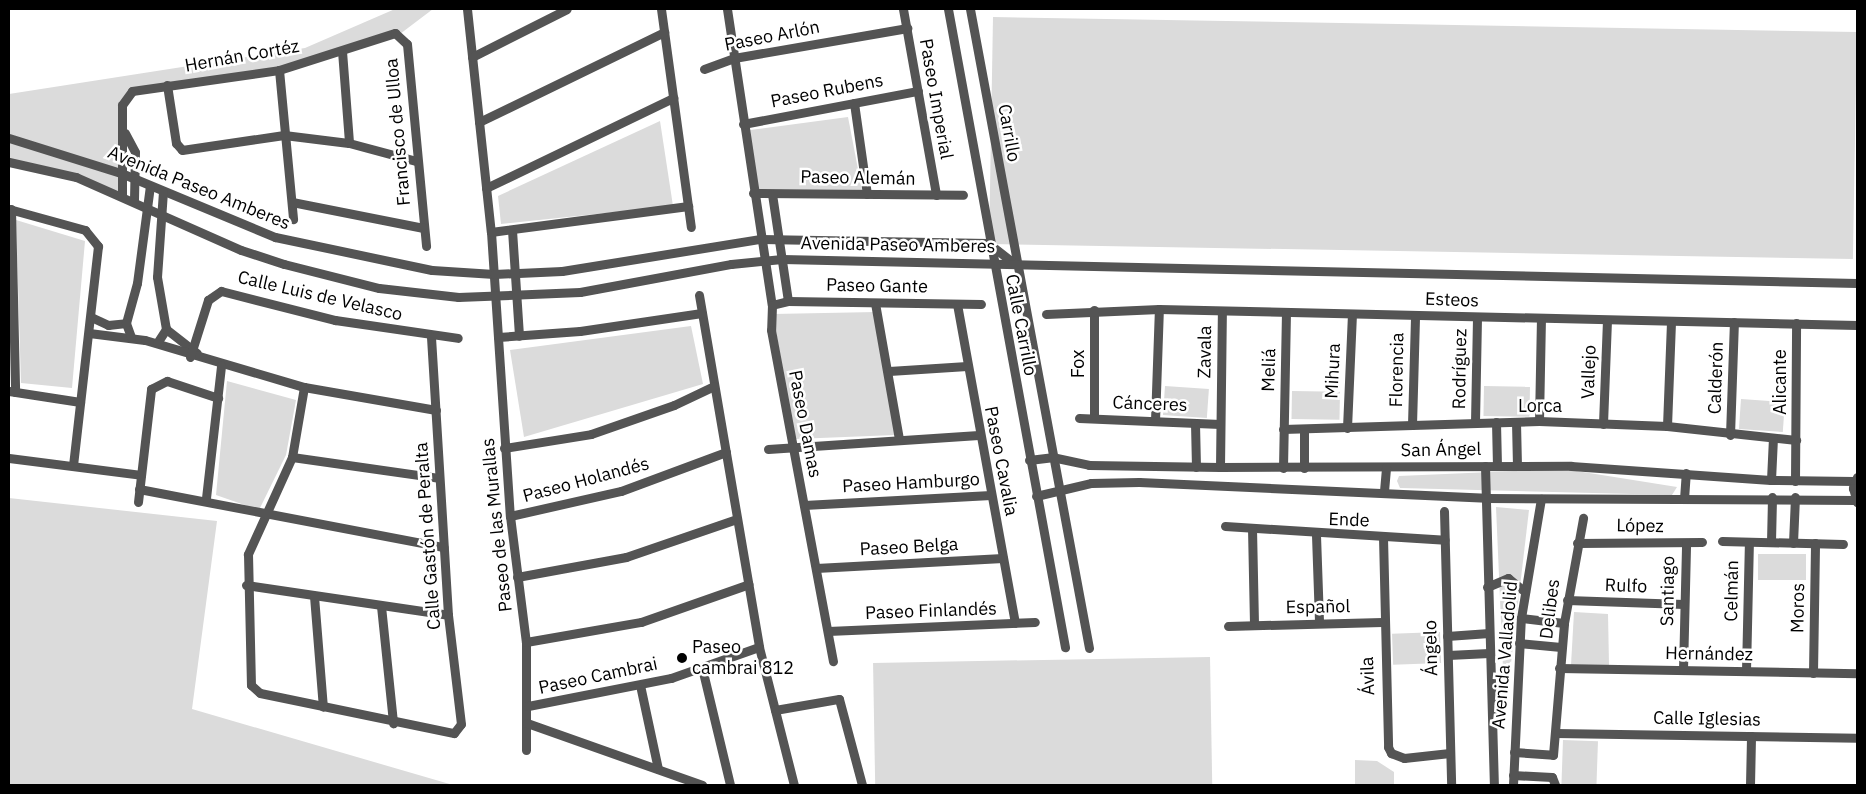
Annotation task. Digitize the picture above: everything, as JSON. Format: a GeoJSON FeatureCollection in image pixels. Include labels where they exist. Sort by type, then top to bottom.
{"type":"FeatureCollection","features":[{"type":"Feature","properties":{"kind":"street","name":"Paseo de las Murallas"},"geometry":{"type":"LineString","coordinates":[[467,9],[491,232],[510,516],[526,642],[528,706],[526,750]]}},
{"type":"Feature","properties":{"kind":"street"},"geometry":{"type":"LineString","coordinates":[[472,57],[567,9]]}},
{"type":"Feature","properties":{"kind":"street"},"geometry":{"type":"LineString","coordinates":[[661,9],[691,227]]}},
{"type":"Feature","properties":{"kind":"street","name":"Paseo Damas"},"geometry":{"type":"LineString","coordinates":[[727,9],[753,193],[772,305],[771,330],[833,661]]}},
{"type":"Feature","properties":{"kind":"street","name":"Paseo Imperial"},"geometry":{"type":"LineString","coordinates":[[903,9],[936,195]]}},
{"type":"Feature","properties":{"kind":"street","name":"Calle Carrillo"},"geometry":{"type":"LineString","coordinates":[[948,9],[988,243],[1065,647]]}},
{"type":"Feature","properties":{"kind":"street","name":"Carrillo"},"geometry":{"type":"LineString","coordinates":[[970,9],[1015,264]]}},
{"type":"Feature","properties":{"kind":"street","name":"Paseo Arlón"},"geometry":{"type":"LineString","coordinates":[[704,69],[734,58],[907,28]]}},
{"type":"Feature","properties":{"kind":"street"},"geometry":{"type":"LineString","coordinates":[[479,122],[664,32]]}},
{"type":"Feature","properties":{"kind":"street","name":"Hernán Cortéz"},"geometry":{"type":"LineString","coordinates":[[125,133],[122,105],[132,91],[279,70],[342,51],[384,35],[400,34]]}},
{"type":"Feature","properties":{"kind":"street","name":"Francisco de Ulloa"},"geometry":{"type":"LineString","coordinates":[[400,34],[406,44],[416,161],[426,246]]}},
{"type":"Feature","properties":{"kind":"street"},"geometry":{"type":"LineString","coordinates":[[342,51],[349,144]]}},
{"type":"Feature","properties":{"kind":"street"},"geometry":{"type":"LineString","coordinates":[[279,70],[293,219]]}},
{"type":"Feature","properties":{"kind":"street"},"geometry":{"type":"LineString","coordinates":[[167,85],[176,143],[184,151],[284,135],[349,144],[416,161]]}},
{"type":"Feature","properties":{"kind":"street","name":"Paseo Rubens"},"geometry":{"type":"LineString","coordinates":[[743,124],[918,91]]}},
{"type":"Feature","properties":{"kind":"street"},"geometry":{"type":"LineString","coordinates":[[486,188],[673,98]]}},
{"type":"Feature","properties":{"kind":"street"},"geometry":{"type":"LineString","coordinates":[[854,103],[867,194]]}},
{"type":"Feature","properties":{"kind":"street"},"geometry":{"type":"LineString","coordinates":[[122,196],[120,150],[125,133]]}},
{"type":"Feature","properties":{"kind":"street"},"geometry":{"type":"LineString","coordinates":[[125,133],[134,147],[134,201]]}},
{"type":"Feature","properties":{"kind":"street","name":"Avenida Paseo Amberes"},"geometry":{"type":"LineString","coordinates":[[9,138],[121,173],[238,224],[321,250],[432,270],[515,274],[601,266],[760,239],[988,243],[1015,264]]}},
{"type":"Feature","properties":{"kind":"street","name":"Avenida Paseo Amberes"},"geometry":{"type":"LineString","coordinates":[[9,162],[76,177],[134,201],[241,250],[332,278],[420,293],[495,297],[605,288],[764,260],[782,259],[1015,264]]}},
{"type":"Feature","properties":{"kind":"street"},"geometry":{"type":"LineString","coordinates":[[131,337],[126,323],[150,186]]}},
{"type":"Feature","properties":{"kind":"street"},"geometry":{"type":"LineString","coordinates":[[163,192],[157,277],[166,329],[192,353],[202,360],[221,366],[304,387],[436,410]]}},
{"type":"Feature","properties":{"kind":"street","name":"Paseo Alemán"},"geometry":{"type":"LineString","coordinates":[[753,193],[963,195]]}},
{"type":"Feature","properties":{"kind":"street"},"geometry":{"type":"LineString","coordinates":[[772,194],[788,301]]}},
{"type":"Feature","properties":{"kind":"street"},"geometry":{"type":"LineString","coordinates":[[292,202],[423,228]]}},
{"type":"Feature","properties":{"kind":"street"},"geometry":{"type":"LineString","coordinates":[[491,232],[688,206]]}},
{"type":"Feature","properties":{"kind":"street"},"geometry":{"type":"LineString","coordinates":[[73,466],[98,246],[85,230],[10,209],[12,392],[80,402]]}},
{"type":"Feature","properties":{"kind":"street"},"geometry":{"type":"LineString","coordinates":[[512,230],[519,336]]}},
{"type":"Feature","properties":{"kind":"street"},"geometry":{"type":"LineString","coordinates":[[1015,264],[1857,283]]}},
{"type":"Feature","properties":{"kind":"street","name":"Calle Carrillo"},"geometry":{"type":"LineString","coordinates":[[1015,264],[1088,648]]}},
{"type":"Feature","properties":{"kind":"street","name":"Calle Luis de Velasco"},"geometry":{"type":"LineString","coordinates":[[192,353],[208,300],[221,291],[335,320],[431,337],[458,338]]}},
{"type":"Feature","properties":{"kind":"street"},"geometry":{"type":"LineString","coordinates":[[699,295],[759,647],[794,785]]}},
{"type":"Feature","properties":{"kind":"street","name":"Paseo Gante"},"geometry":{"type":"LineString","coordinates":[[772,305],[788,301],[981,304]]}},
{"type":"Feature","properties":{"kind":"street"},"geometry":{"type":"LineString","coordinates":[[875,303],[889,371],[899,439]]}},
{"type":"Feature","properties":{"kind":"street","name":"Paseo Cavalia"},"geometry":{"type":"LineString","coordinates":[[957,304],[979,435],[1015,623]]}},
{"type":"Feature","properties":{"kind":"street"},"geometry":{"type":"LineString","coordinates":[[1155,421],[1159,309]]}},
{"type":"Feature","properties":{"kind":"street","name":"Esteos"},"geometry":{"type":"LineString","coordinates":[[1046,314],[1094,310],[1159,309],[1541,320],[1857,325]]}},
{"type":"Feature","properties":{"kind":"street","name":"Fox"},"geometry":{"type":"LineString","coordinates":[[1094,310],[1094,418]]}},
{"type":"Feature","properties":{"kind":"street","name":"Zavala"},"geometry":{"type":"LineString","coordinates":[[1220,467],[1222,311]]}},
{"type":"Feature","properties":{"kind":"street","name":"Meliá"},"geometry":{"type":"LineString","coordinates":[[1284,468],[1286,312]]}},
{"type":"Feature","properties":{"kind":"street"},"geometry":{"type":"LineString","coordinates":[[498,337],[702,313]]}},
{"type":"Feature","properties":{"kind":"street","name":"Mihura"},"geometry":{"type":"LineString","coordinates":[[1346,428],[1352,315]]}},
{"type":"Feature","properties":{"kind":"street","name":"Florencia"},"geometry":{"type":"LineString","coordinates":[[1412,425],[1415,316]]}},
{"type":"Feature","properties":{"kind":"street"},"geometry":{"type":"LineString","coordinates":[[91,317],[108,325],[126,323]]}},
{"type":"Feature","properties":{"kind":"street","name":"Rodríguez"},"geometry":{"type":"LineString","coordinates":[[1475,422],[1477,317]]}},
{"type":"Feature","properties":{"kind":"street"},"geometry":{"type":"LineString","coordinates":[[1539,421],[1541,320]]}},
{"type":"Feature","properties":{"kind":"street","name":"Vallejo"},"geometry":{"type":"LineString","coordinates":[[1603,424],[1607,320]]}},
{"type":"Feature","properties":{"kind":"street"},"geometry":{"type":"LineString","coordinates":[[1667,426],[1671,321]]}},
{"type":"Feature","properties":{"kind":"street","name":"Calderón"},"geometry":{"type":"LineString","coordinates":[[1730,435],[1734,322]]}},
{"type":"Feature","properties":{"kind":"street","name":"Alicante"},"geometry":{"type":"LineString","coordinates":[[1795,481],[1796,323]]}},
{"type":"Feature","properties":{"kind":"street"},"geometry":{"type":"LineString","coordinates":[[157,344],[166,329]]}},
{"type":"Feature","properties":{"kind":"street"},"geometry":{"type":"LineString","coordinates":[[89,333],[131,337],[192,353]]}},
{"type":"Feature","properties":{"kind":"street","name":"Calle Gastón de Peralta"},"geometry":{"type":"LineString","coordinates":[[393,722],[449,734],[457,731],[461,724],[448,615],[431,337]]}},
{"type":"Feature","properties":{"kind":"street"},"geometry":{"type":"LineString","coordinates":[[206,498],[221,366]]}},
{"type":"Feature","properties":{"kind":"street"},"geometry":{"type":"LineString","coordinates":[[889,371],[967,366]]}},
{"type":"Feature","properties":{"kind":"street"},"geometry":{"type":"LineString","coordinates":[[138,502],[150,395],[156,384],[167,381],[218,398]]}},
{"type":"Feature","properties":{"kind":"street"},"geometry":{"type":"LineString","coordinates":[[504,448],[608,429],[714,386]]}},
{"type":"Feature","properties":{"kind":"street"},"geometry":{"type":"LineString","coordinates":[[304,387],[292,457],[263,515],[248,554],[246,585],[251,685],[260,694],[393,722],[381,606]]}},
{"type":"Feature","properties":{"kind":"street","name":"Cánceres"},"geometry":{"type":"LineString","coordinates":[[1079,418],[1220,424]]}},
{"type":"Feature","properties":{"kind":"street","name":"Lorca"},"geometry":{"type":"LineString","coordinates":[[1283,429],[1539,421],[1667,426],[1730,435],[1796,440]]}},
{"type":"Feature","properties":{"kind":"street"},"geometry":{"type":"LineString","coordinates":[[1496,422],[1497,466]]}},
{"type":"Feature","properties":{"kind":"street"},"geometry":{"type":"LineString","coordinates":[[1516,422],[1516,465]]}},
{"type":"Feature","properties":{"kind":"street"},"geometry":{"type":"LineString","coordinates":[[1195,423],[1196,467]]}},
{"type":"Feature","properties":{"kind":"street"},"geometry":{"type":"LineString","coordinates":[[1304,429],[1304,468]]}},
{"type":"Feature","properties":{"kind":"street"},"geometry":{"type":"LineString","coordinates":[[768,449],[979,435]]}},
{"type":"Feature","properties":{"kind":"street"},"geometry":{"type":"LineString","coordinates":[[1771,480],[1773,438]]}},
{"type":"Feature","properties":{"kind":"street","name":"Paseo Holandés"},"geometry":{"type":"LineString","coordinates":[[510,516],[622,491],[726,452]]}},
{"type":"Feature","properties":{"kind":"street"},"geometry":{"type":"LineString","coordinates":[[292,457],[439,478]]}},
{"type":"Feature","properties":{"kind":"street","name":"San Ángel"},"geometry":{"type":"LineString","coordinates":[[1030,460],[1052,457],[1089,465],[1284,468],[1516,465],[1686,473],[1795,481],[1856,479]]}},
{"type":"Feature","properties":{"kind":"street"},"geometry":{"type":"LineString","coordinates":[[9,458],[141,475]]}},
{"type":"Feature","properties":{"kind":"street"},"geometry":{"type":"LineString","coordinates":[[1139,465],[1139,482]]}},
{"type":"Feature","properties":{"kind":"street","name":"Avenida Valladolid"},"geometry":{"type":"LineString","coordinates":[[1485,466],[1494,785]]}},
{"type":"Feature","properties":{"kind":"street"},"geometry":{"type":"LineString","coordinates":[[1384,491],[1386,467]]}},
{"type":"Feature","properties":{"kind":"street"},"geometry":{"type":"LineString","coordinates":[[1684,498],[1686,473]]}},
{"type":"Feature","properties":{"kind":"street"},"geometry":{"type":"LineString","coordinates":[[1036,496],[1091,483],[1139,482],[1384,491],[1486,498],[1795,497],[1856,501],[1856,479]]}},
{"type":"Feature","properties":{"kind":"street"},"geometry":{"type":"LineString","coordinates":[[140,489],[206,498],[263,515],[444,547]]}},
{"type":"Feature","properties":{"kind":"street","name":"Paseo Hamburgo"},"geometry":{"type":"LineString","coordinates":[[804,505],[991,495]]}},
{"type":"Feature","properties":{"kind":"street"},"geometry":{"type":"LineString","coordinates":[[1771,542],[1772,497]]}},
{"type":"Feature","properties":{"kind":"street"},"geometry":{"type":"LineString","coordinates":[[1793,543],[1795,497]]}},
{"type":"Feature","properties":{"kind":"street","name":"Avenida Valladolid"},"geometry":{"type":"LineString","coordinates":[[1513,785],[1521,618],[1541,499]]}},
{"type":"Feature","properties":{"kind":"street","name":"Ángelo"},"geometry":{"type":"LineString","coordinates":[[1444,511],[1451,785]]}},
{"type":"Feature","properties":{"kind":"street","name":"Delibes"},"geometry":{"type":"LineString","coordinates":[[1514,752],[1553,755],[1564,623],[1583,518]]}},
{"type":"Feature","properties":{"kind":"street"},"geometry":{"type":"LineString","coordinates":[[517,577],[626,557],[737,519]]}},
{"type":"Feature","properties":{"kind":"street","name":"Ende"},"geometry":{"type":"LineString","coordinates":[[1225,526],[1316,535],[1445,540]]}},
{"type":"Feature","properties":{"kind":"street"},"geometry":{"type":"LineString","coordinates":[[1252,528],[1254,624]]}},
{"type":"Feature","properties":{"kind":"street"},"geometry":{"type":"LineString","coordinates":[[1316,535],[1319,623]]}},
{"type":"Feature","properties":{"kind":"street","name":"Ávila"},"geometry":{"type":"LineString","coordinates":[[1382,537],[1382,622],[1391,753],[1404,758],[1450,754]]}},
{"type":"Feature","properties":{"kind":"street"},"geometry":{"type":"LineString","coordinates":[[1722,541],[1843,544]]}},
{"type":"Feature","properties":{"kind":"street","name":"López"},"geometry":{"type":"LineString","coordinates":[[1577,543],[1702,542]]}},
{"type":"Feature","properties":{"kind":"street","name":"Celmán"},"geometry":{"type":"LineString","coordinates":[[1746,671],[1749,542]]}},
{"type":"Feature","properties":{"kind":"street","name":"Santiago"},"geometry":{"type":"LineString","coordinates":[[1683,670],[1686,543]]}},
{"type":"Feature","properties":{"kind":"street","name":"Moros"},"geometry":{"type":"LineString","coordinates":[[1813,673],[1815,543]]}},
{"type":"Feature","properties":{"kind":"street","name":"Paseo Belga"},"geometry":{"type":"LineString","coordinates":[[816,568],[1003,558]]}},
{"type":"Feature","properties":{"kind":"street"},"geometry":{"type":"LineString","coordinates":[[1488,587],[1508,578],[1525,592]]}},
{"type":"Feature","properties":{"kind":"street"},"geometry":{"type":"LineString","coordinates":[[526,642],[641,622],[748,584]]}},
{"type":"Feature","properties":{"kind":"street"},"geometry":{"type":"LineString","coordinates":[[246,585],[448,615]]}},
{"type":"Feature","properties":{"kind":"street"},"geometry":{"type":"LineString","coordinates":[[314,596],[323,707]]}},
{"type":"Feature","properties":{"kind":"street","name":"Rulfo"},"geometry":{"type":"LineString","coordinates":[[1567,600],[1684,604]]}},
{"type":"Feature","properties":{"kind":"street"},"geometry":{"type":"LineString","coordinates":[[1521,618],[1564,623]]}},
{"type":"Feature","properties":{"kind":"street","name":"Paseo Finlandés"},"geometry":{"type":"LineString","coordinates":[[828,631],[1035,622]]}},
{"type":"Feature","properties":{"kind":"street","name":"Español"},"geometry":{"type":"LineString","coordinates":[[1228,626],[1382,622]]}},
{"type":"Feature","properties":{"kind":"street"},"geometry":{"type":"LineString","coordinates":[[1447,636],[1489,633]]}},
{"type":"Feature","properties":{"kind":"street"},"geometry":{"type":"LineString","coordinates":[[1519,643],[1561,647]]}},
{"type":"Feature","properties":{"kind":"street","name":"Paseo Cambrai"},"geometry":{"type":"LineString","coordinates":[[528,706],[640,685],[702,668],[759,647]]}},
{"type":"Feature","properties":{"kind":"street"},"geometry":{"type":"LineString","coordinates":[[1448,655],[1489,653]]}},
{"type":"Feature","properties":{"kind":"street"},"geometry":{"type":"LineString","coordinates":[[702,668],[730,785]]}},
{"type":"Feature","properties":{"kind":"street","name":"Hernández"},"geometry":{"type":"LineString","coordinates":[[1559,668],[1857,674]]}},
{"type":"Feature","properties":{"kind":"street"},"geometry":{"type":"LineString","coordinates":[[640,685],[658,769]]}},
{"type":"Feature","properties":{"kind":"street"},"geometry":{"type":"LineString","coordinates":[[775,710],[839,699],[862,785]]}},
{"type":"Feature","properties":{"kind":"street"},"geometry":{"type":"LineString","coordinates":[[527,723],[702,785]]}},
{"type":"Feature","properties":{"kind":"street","name":"Calle Iglesias"},"geometry":{"type":"LineString","coordinates":[[1555,733],[1857,738]]}},
{"type":"Feature","properties":{"kind":"street"},"geometry":{"type":"LineString","coordinates":[[1750,785],[1751,736]]}},
{"type":"Feature","properties":{"kind":"street"},"geometry":{"type":"LineString","coordinates":[[1513,775],[1554,781]]}},
{"type":"Feature","properties":{"kind":"shaded area"},"geometry":{"type":"Polygon","coordinates":[[[395,9],[433,9],[400,34],[279,70],[132,91],[124,99],[122,196],[76,177],[9,162],[9,94],[305,48],[395,9]]]}},
{"type":"Feature","properties":{"kind":"shaded area"},"geometry":{"type":"Polygon","coordinates":[[[993,17],[1857,32],[1853,259],[989,244],[993,17]]]}},
{"type":"Feature","properties":{"kind":"shaded area"},"geometry":{"type":"Polygon","coordinates":[[[848,117],[862,190],[757,189],[750,130],[848,117]]]}},
{"type":"Feature","properties":{"kind":"shaded area"},"geometry":{"type":"Polygon","coordinates":[[[660,121],[673,206],[501,224],[498,196],[660,121]]]}},
{"type":"Feature","properties":{"kind":"shaded area"},"geometry":{"type":"Polygon","coordinates":[[[16,220],[85,241],[72,388],[21,383],[16,220]]]}},
{"type":"Feature","properties":{"kind":"shaded area"},"geometry":{"type":"Polygon","coordinates":[[[876,312],[895,435],[795,439],[773,314],[876,312]]]}},
{"type":"Feature","properties":{"kind":"shaded area"},"geometry":{"type":"Polygon","coordinates":[[[691,326],[703,384],[524,437],[510,350],[691,326]]]}},
{"type":"Feature","properties":{"kind":"shaded area"},"geometry":{"type":"Polygon","coordinates":[[[227,381],[296,400],[286,455],[259,510],[216,495],[227,381]]]}},
{"type":"Feature","properties":{"kind":"shaded area"},"geometry":{"type":"Polygon","coordinates":[[[1165,386],[1209,389],[1207,418],[1163,415],[1165,386]]]}},
{"type":"Feature","properties":{"kind":"shaded area"},"geometry":{"type":"Polygon","coordinates":[[[1484,386],[1530,387],[1529,417],[1483,416],[1484,386]]]}},
{"type":"Feature","properties":{"kind":"shaded area"},"geometry":{"type":"Polygon","coordinates":[[[1292,391],[1340,392],[1340,420],[1292,419],[1292,391]]]}},
{"type":"Feature","properties":{"kind":"shaded area"},"geometry":{"type":"Polygon","coordinates":[[[1741,399],[1785,402],[1783,432],[1739,429],[1741,399]]]}},
{"type":"Feature","properties":{"kind":"shaded area"},"geometry":{"type":"Polygon","coordinates":[[[1564,469],[1677,487],[1672,495],[1400,488],[1397,481],[1399,476],[1564,469]]]}},
{"type":"Feature","properties":{"kind":"shaded area"},"geometry":{"type":"Polygon","coordinates":[[[9,498],[217,521],[192,709],[453,785],[9,785],[9,498]]]}},
{"type":"Feature","properties":{"kind":"shaded area"},"geometry":{"type":"Polygon","coordinates":[[[1496,507],[1529,510],[1505,714],[1496,507]]]}},
{"type":"Feature","properties":{"kind":"shaded area"},"geometry":{"type":"Polygon","coordinates":[[[1758,554],[1806,554],[1806,580],[1758,580],[1758,554]]]}},
{"type":"Feature","properties":{"kind":"shaded area"},"geometry":{"type":"Polygon","coordinates":[[[1574,612],[1608,614],[1609,665],[1571,665],[1574,612]]]}},
{"type":"Feature","properties":{"kind":"shaded area"},"geometry":{"type":"Polygon","coordinates":[[[1440,632],[1441,663],[1393,665],[1392,634],[1440,632]]]}},
{"type":"Feature","properties":{"kind":"shaded area"},"geometry":{"type":"Polygon","coordinates":[[[1210,657],[1212,785],[875,785],[873,663],[1210,657]]]}},
{"type":"Feature","properties":{"kind":"shaded area"},"geometry":{"type":"Polygon","coordinates":[[[1563,740],[1598,741],[1596,785],[1561,785],[1563,740]]]}},
{"type":"Feature","properties":{"kind":"shaded area"},"geometry":{"type":"Polygon","coordinates":[[[1355,760],[1377,761],[1394,772],[1394,785],[1355,785],[1355,760]]]}},
{"type":"Feature","properties":{"kind":"place","name":"Paseo cambrai 812"},"geometry":{"type":"Point","coordinates":[682,658]}}]}
